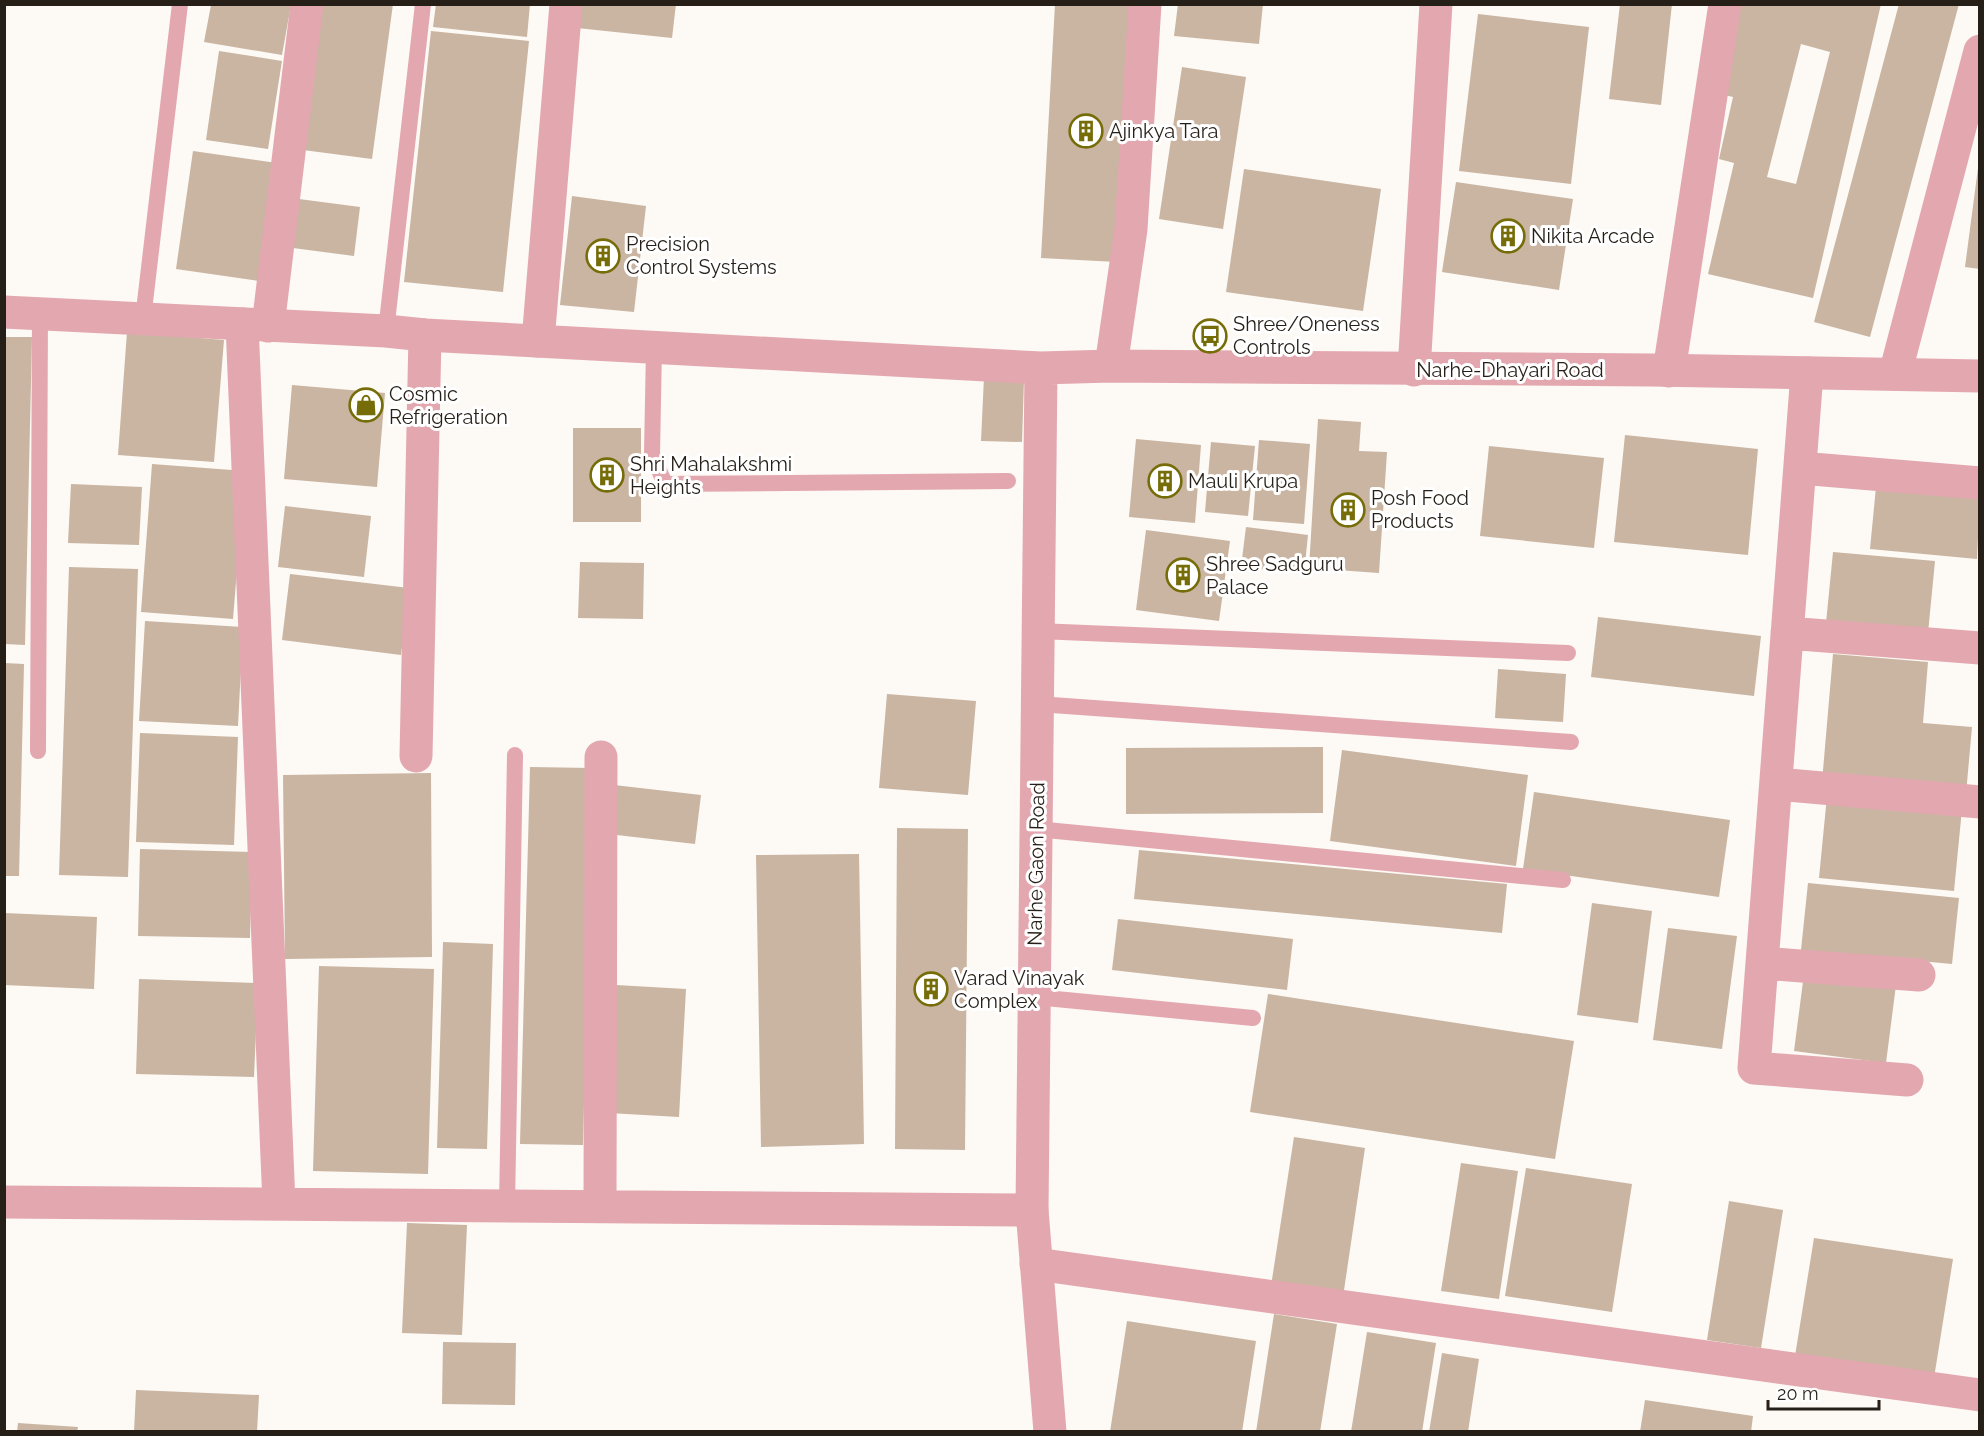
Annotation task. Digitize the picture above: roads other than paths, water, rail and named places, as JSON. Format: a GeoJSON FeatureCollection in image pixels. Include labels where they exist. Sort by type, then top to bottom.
{"type":"FeatureCollection","features":[{"type":"Feature","properties":{"kind":"street"},"geometry":{"type":"LineString","coordinates":[[279,1204],[255,325],[307,4]]}},
{"type":"Feature","properties":{"kind":"street"},"geometry":{"type":"LineString","coordinates":[[538,341],[566,4]]}},
{"type":"Feature","properties":{"kind":"street"},"geometry":{"type":"LineString","coordinates":[[1111,366],[1131,229],[1145,4]]}},
{"type":"Feature","properties":{"kind":"street"},"geometry":{"type":"LineString","coordinates":[[1414,370],[1436,4]]}},
{"type":"Feature","properties":{"kind":"street"},"geometry":{"type":"LineString","coordinates":[[1669,371],[1725,4]]}},
{"type":"Feature","properties":{"kind":"street"},"geometry":{"type":"LineString","coordinates":[[1895,374],[1980,51]]}},
{"type":"Feature","properties":{"kind":"street","name":"Narhe-Dhayari Road"},"geometry":{"type":"LineString","coordinates":[[4,312],[1041,368],[1111,366],[1980,376]]}},
{"type":"Feature","properties":{"kind":"street"},"geometry":{"type":"LineString","coordinates":[[416,756],[424,335]]}},
{"type":"Feature","properties":{"kind":"street","name":"Narhe Gaon Road"},"geometry":{"type":"LineString","coordinates":[[1041,368],[1032,1210],[1050,1431]]}},
{"type":"Feature","properties":{"kind":"street"},"geometry":{"type":"LineString","coordinates":[[1807,373],[1754,1068],[1907,1080]]}},
{"type":"Feature","properties":{"kind":"street"},"geometry":{"type":"LineString","coordinates":[[1800,468],[1980,483]]}},
{"type":"Feature","properties":{"kind":"street"},"geometry":{"type":"LineString","coordinates":[[1787,633],[1980,648]]}},
{"type":"Feature","properties":{"kind":"street"},"geometry":{"type":"LineString","coordinates":[[600,1206],[601,757]]}},
{"type":"Feature","properties":{"kind":"street"},"geometry":{"type":"LineString","coordinates":[[1776,784],[1980,801]]}},
{"type":"Feature","properties":{"kind":"street"},"geometry":{"type":"LineString","coordinates":[[1762,963],[1919,975]]}},
{"type":"Feature","properties":{"kind":"street"},"geometry":{"type":"LineString","coordinates":[[4,1202],[1032,1210]]}},
{"type":"Feature","properties":{"kind":"street"},"geometry":{"type":"LineString","coordinates":[[1036,1264],[1980,1395]]}},
{"type":"Feature","properties":{"kind":"lane"},"geometry":{"type":"LineString","coordinates":[[143,319],[180,4]]}},
{"type":"Feature","properties":{"kind":"lane"},"geometry":{"type":"LineString","coordinates":[[386,331],[423,4]]}},
{"type":"Feature","properties":{"kind":"lane"},"geometry":{"type":"LineString","coordinates":[[38,751],[40,314]]}},
{"type":"Feature","properties":{"kind":"lane"},"geometry":{"type":"LineString","coordinates":[[654,347],[652,454],[664,484],[1008,481]]}},
{"type":"Feature","properties":{"kind":"lane"},"geometry":{"type":"LineString","coordinates":[[1038,631],[1568,653]]}},
{"type":"Feature","properties":{"kind":"lane"},"geometry":{"type":"LineString","coordinates":[[1038,704],[1571,742]]}},
{"type":"Feature","properties":{"kind":"lane"},"geometry":{"type":"LineString","coordinates":[[507,1206],[515,755]]}},
{"type":"Feature","properties":{"kind":"lane"},"geometry":{"type":"LineString","coordinates":[[1036,829],[1563,880]]}},
{"type":"Feature","properties":{"kind":"lane"},"geometry":{"type":"LineString","coordinates":[[1035,997],[1253,1018]]}},
{"type":"Feature","properties":{"kind":"place","name":"Ajinkya Tara"},"geometry":{"type":"Point","coordinates":[1086,131]}},
{"type":"Feature","properties":{"kind":"place","name":"Nikita Arcade"},"geometry":{"type":"Point","coordinates":[1508,236]}},
{"type":"Feature","properties":{"kind":"place","name":"Precision Control Systems"},"geometry":{"type":"Point","coordinates":[603,256]}},
{"type":"Feature","properties":{"kind":"place","name":"Shree/Oneness Controls"},"geometry":{"type":"Point","coordinates":[1210,336]}},
{"type":"Feature","properties":{"kind":"place","name":"Cosmic Refrigeration"},"geometry":{"type":"Point","coordinates":[366,405]}},
{"type":"Feature","properties":{"kind":"place","name":"Shri Mahalakshmi Heights"},"geometry":{"type":"Point","coordinates":[607,475]}},
{"type":"Feature","properties":{"kind":"place","name":"Mauli Krupa"},"geometry":{"type":"Point","coordinates":[1165,481]}},
{"type":"Feature","properties":{"kind":"place","name":"Posh Food Products"},"geometry":{"type":"Point","coordinates":[1348,510]}},
{"type":"Feature","properties":{"kind":"place","name":"Shree Sadguru Palace"},"geometry":{"type":"Point","coordinates":[1183,575]}},
{"type":"Feature","properties":{"kind":"place","name":"Varad Vinayak Complex"},"geometry":{"type":"Point","coordinates":[931,989]}}]}
